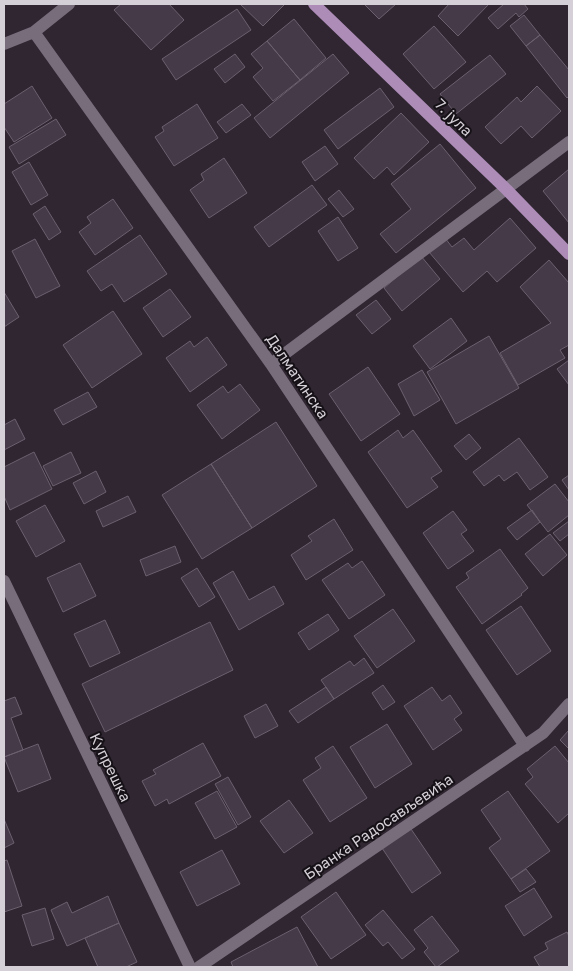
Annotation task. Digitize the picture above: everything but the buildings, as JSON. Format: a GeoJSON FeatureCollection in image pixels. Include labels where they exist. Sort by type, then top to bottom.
{"type":"FeatureCollection","features":[{"type":"Feature","properties":{"kind":"main road","name":"7. јула"},"geometry":{"type":"LineString","coordinates":[[314,4],[506,190],[569,254]]}},
{"type":"Feature","properties":{"kind":"street"},"geometry":{"type":"LineString","coordinates":[[4,44],[34,32],[69,4]]}},
{"type":"Feature","properties":{"kind":"street","name":"Далматинска"},"geometry":{"type":"LineString","coordinates":[[34,32],[271,364],[525,746]]}},
{"type":"Feature","properties":{"kind":"street"},"geometry":{"type":"LineString","coordinates":[[271,364],[569,142]]}},
{"type":"Feature","properties":{"kind":"street","name":"Купрешка"},"geometry":{"type":"LineString","coordinates":[[4,581],[190,967]]}},
{"type":"Feature","properties":{"kind":"street","name":"Бранка Радосављевића"},"geometry":{"type":"LineString","coordinates":[[199,967],[525,746],[543,733],[569,704]]}}]}
